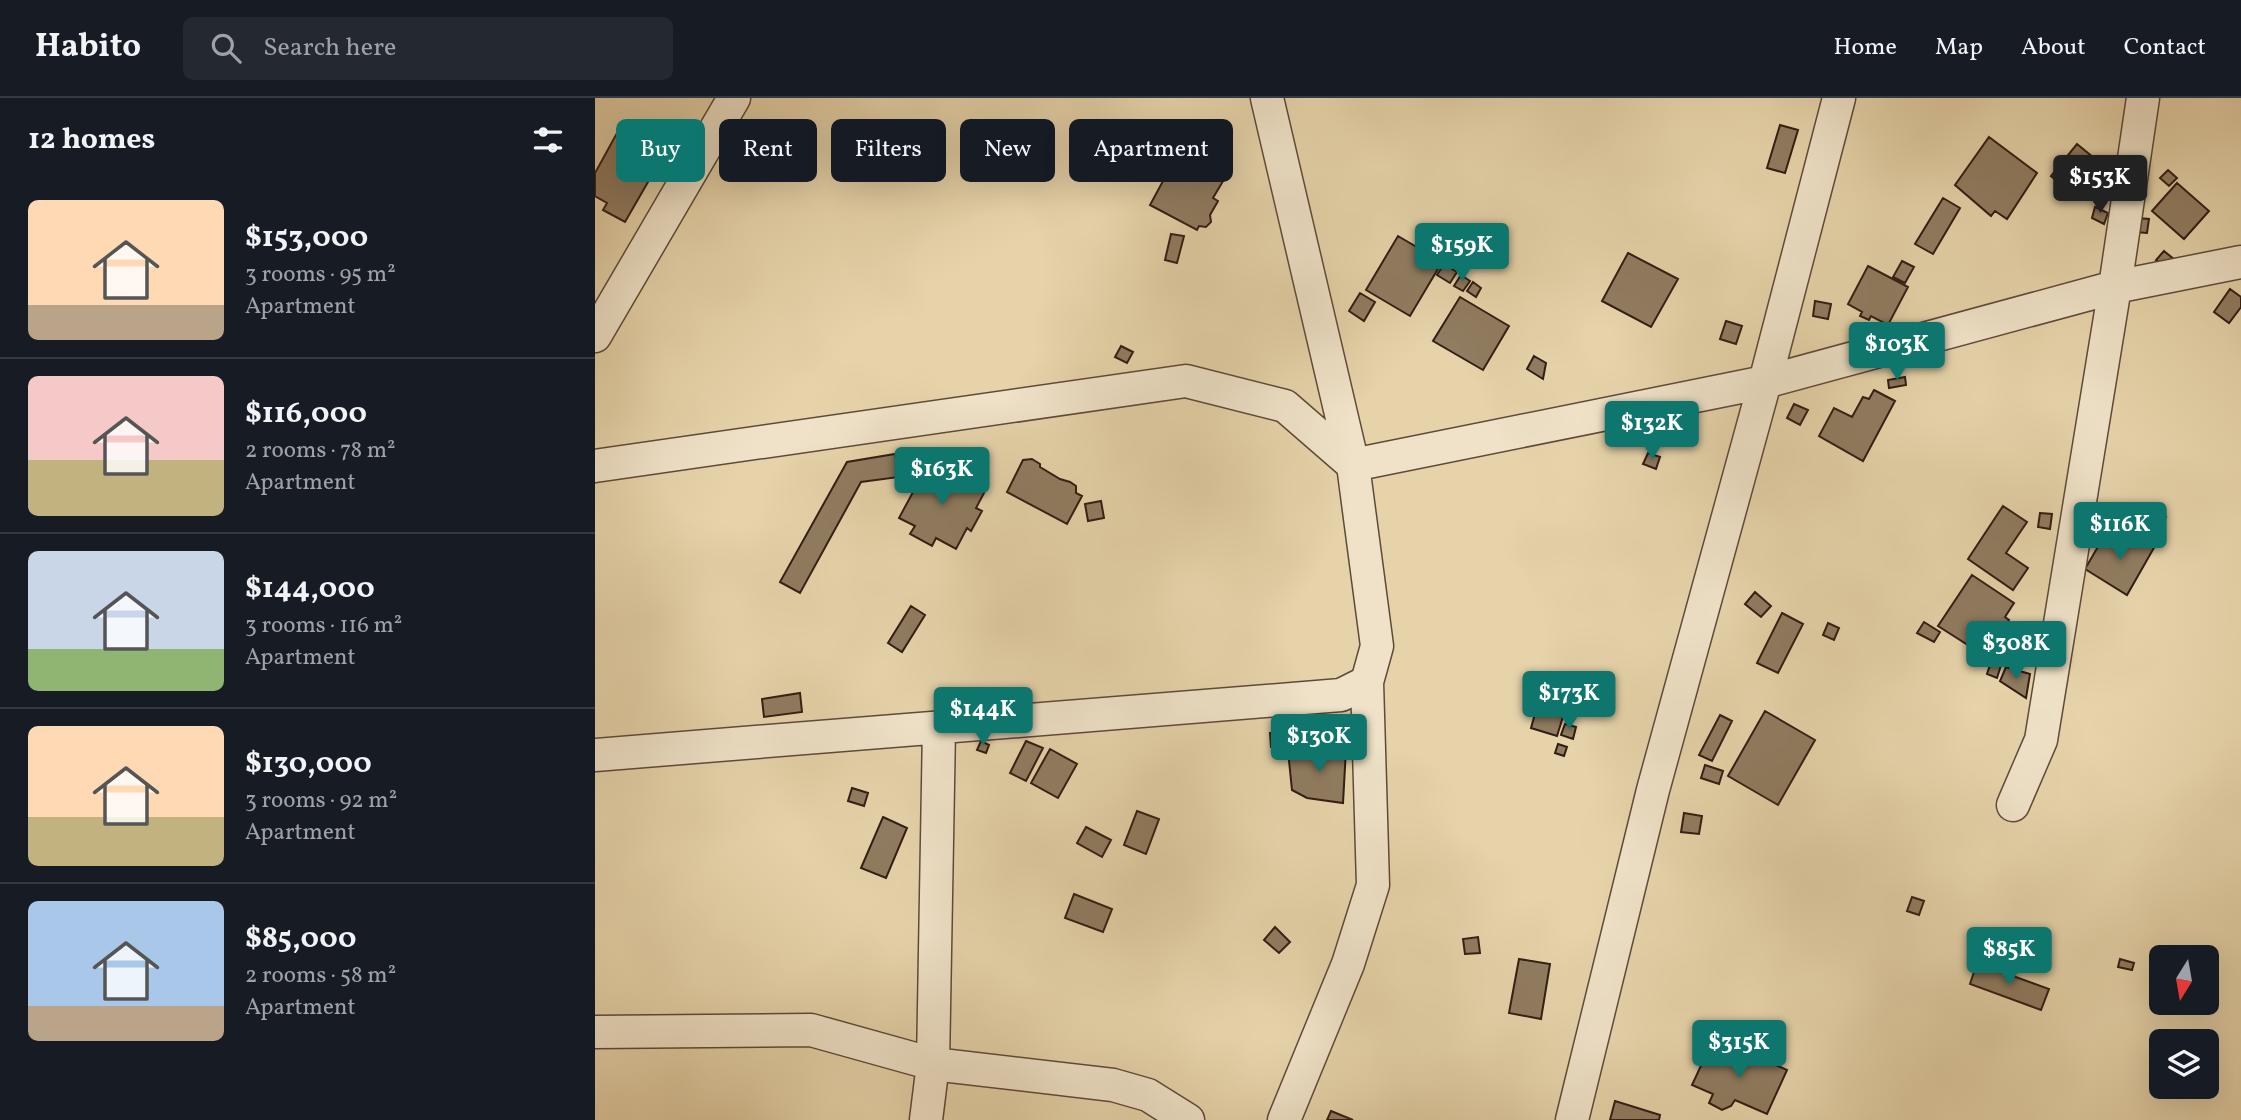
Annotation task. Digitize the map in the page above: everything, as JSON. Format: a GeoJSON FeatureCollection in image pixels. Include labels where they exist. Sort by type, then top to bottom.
{"type":"FeatureCollection","features":[{"type":"Feature","properties":{"kind":"street"},"geometry":{"type":"LineString","coordinates":[[595,336],[734,98]]}},
{"type":"Feature","properties":{"kind":"street"},"geometry":{"type":"LineString","coordinates":[[1267,98],[1353,465],[1377,646],[1367,682],[1373,885],[1349,964],[1284,1120]]}},
{"type":"Feature","properties":{"kind":"street"},"geometry":{"type":"LineString","coordinates":[[1572,1120],[1653,790],[1765,382],[1839,98]]}},
{"type":"Feature","properties":{"kind":"street"},"geometry":{"type":"LineString","coordinates":[[2013,805],[2041,740],[2143,98]]}},
{"type":"Feature","properties":{"kind":"street"},"geometry":{"type":"LineString","coordinates":[[1353,465],[1765,382],[2115,287],[2241,262]]}},
{"type":"Feature","properties":{"kind":"street"},"geometry":{"type":"LineString","coordinates":[[595,466],[1186,381],[1285,406],[1353,465]]}},
{"type":"Feature","properties":{"kind":"street"},"geometry":{"type":"LineString","coordinates":[[595,755],[1341,695],[1367,682]]}},
{"type":"Feature","properties":{"kind":"street"},"geometry":{"type":"LineString","coordinates":[[926,1120],[933,1064],[939,727]]}},
{"type":"Feature","properties":{"kind":"street"},"geometry":{"type":"LineString","coordinates":[[595,1032],[811,1030],[933,1064],[1113,1085],[1148,1095],[1188,1120]]}},
{"type":"Feature","properties":{"kind":"building"},"geometry":{"type":"Polygon","coordinates":[[[1780,125],[1798,130],[1785,173],[1767,168],[1780,125]]]}},
{"type":"Feature","properties":{"kind":"building"},"geometry":{"type":"Polygon","coordinates":[[[616,135],[616,182],[648,182],[625,222],[603,210],[607,203],[595,196],[595,173],[616,135]]]}},
{"type":"Feature","properties":{"kind":"building"},"geometry":{"type":"Polygon","coordinates":[[[1989,137],[2037,173],[2007,219],[1995,211],[1991,216],[1955,185],[1989,137]]]}},
{"type":"Feature","properties":{"kind":"building"},"geometry":{"type":"Polygon","coordinates":[[[2077,144],[2105,167],[2079,199],[2051,176],[2077,144]]]}},
{"type":"Feature","properties":{"kind":"building"},"geometry":{"type":"Polygon","coordinates":[[[2168,170],[2177,178],[2169,186],[2160,178],[2168,170]]]}},
{"type":"Feature","properties":{"kind":"building"},"geometry":{"type":"Polygon","coordinates":[[[1162,182],[1222,182],[1213,198],[1218,201],[1210,215],[1211,222],[1206,227],[1199,226],[1197,230],[1150,205],[1162,182]]]}},
{"type":"Feature","properties":{"kind":"building"},"geometry":{"type":"Polygon","coordinates":[[[2177,183],[2209,211],[2184,239],[2152,211],[2177,183]]]}},
{"type":"Feature","properties":{"kind":"building"},"geometry":{"type":"Polygon","coordinates":[[[1943,198],[1960,208],[1933,254],[1915,244],[1943,198]]]}},
{"type":"Feature","properties":{"kind":"building"},"geometry":{"type":"Polygon","coordinates":[[[2095,207],[2108,213],[2104,224],[2092,218],[2095,207]]]}},
{"type":"Feature","properties":{"kind":"building"},"geometry":{"type":"Polygon","coordinates":[[[2137,218],[2149,219],[2147,233],[2135,232],[2137,218]]]}},
{"type":"Feature","properties":{"kind":"building"},"geometry":{"type":"Polygon","coordinates":[[[1171,234],[1184,236],[1177,263],[1165,260],[1171,234]]]}},
{"type":"Feature","properties":{"kind":"building"},"geometry":{"type":"Polygon","coordinates":[[[1398,236],[1442,262],[1410,316],[1366,290],[1398,236]]]}},
{"type":"Feature","properties":{"kind":"building"},"geometry":{"type":"Polygon","coordinates":[[[2164,251],[2175,260],[2168,269],[2156,260],[2164,251]]]}},
{"type":"Feature","properties":{"kind":"building"},"geometry":{"type":"Polygon","coordinates":[[[1628,253],[1678,279],[1651,327],[1602,301],[1628,253]]]}},
{"type":"Feature","properties":{"kind":"building"},"geometry":{"type":"Polygon","coordinates":[[[1902,261],[1914,267],[1905,283],[1893,277],[1902,261]]]}},
{"type":"Feature","properties":{"kind":"building"},"geometry":{"type":"Polygon","coordinates":[[[1444,264],[1457,272],[1450,283],[1437,275],[1444,264]]]}},
{"type":"Feature","properties":{"kind":"building"},"geometry":{"type":"Polygon","coordinates":[[[1868,266],[1908,287],[1888,325],[1871,316],[1869,320],[1860,316],[1862,312],[1848,304],[1868,266]]]}},
{"type":"Feature","properties":{"kind":"building"},"geometry":{"type":"Polygon","coordinates":[[[1461,275],[1470,281],[1463,291],[1454,286],[1461,275]]]}},
{"type":"Feature","properties":{"kind":"building"},"geometry":{"type":"Polygon","coordinates":[[[1473,282],[1481,288],[1476,297],[1467,291],[1473,282]]]}},
{"type":"Feature","properties":{"kind":"building"},"geometry":{"type":"Polygon","coordinates":[[[2230,289],[2241,297],[2241,307],[2229,323],[2214,312],[2230,289]]]}},
{"type":"Feature","properties":{"kind":"building"},"geometry":{"type":"Polygon","coordinates":[[[1360,293],[1375,302],[1364,321],[1349,311],[1360,293]]]}},
{"type":"Feature","properties":{"kind":"building"},"geometry":{"type":"Polygon","coordinates":[[[1460,297],[1509,326],[1483,370],[1433,341],[1460,297]]]}},
{"type":"Feature","properties":{"kind":"building"},"geometry":{"type":"Polygon","coordinates":[[[1815,301],[1831,304],[1828,319],[1813,316],[1815,301]]]}},
{"type":"Feature","properties":{"kind":"building"},"geometry":{"type":"Polygon","coordinates":[[[1726,321],[1742,326],[1736,344],[1720,339],[1726,321]]]}},
{"type":"Feature","properties":{"kind":"building"},"geometry":{"type":"Polygon","coordinates":[[[1121,346],[1133,352],[1127,363],[1115,357],[1121,346]]]}},
{"type":"Feature","properties":{"kind":"building"},"geometry":{"type":"Polygon","coordinates":[[[1534,356],[1546,363],[1543,379],[1527,369],[1534,356]]]}},
{"type":"Feature","properties":{"kind":"building"},"geometry":{"type":"Polygon","coordinates":[[[1905,377],[1906,385],[1889,388],[1888,380],[1905,377]]]}},
{"type":"Feature","properties":{"kind":"building"},"geometry":{"type":"Polygon","coordinates":[[[1874,390],[1895,401],[1863,461],[1819,436],[1834,408],[1852,417],[1863,397],[1869,399],[1874,390]]]}},
{"type":"Feature","properties":{"kind":"building"},"geometry":{"type":"Polygon","coordinates":[[[1794,404],[1808,410],[1800,425],[1787,418],[1794,404]]]}},
{"type":"Feature","properties":{"kind":"building"},"geometry":{"type":"Polygon","coordinates":[[[1648,453],[1660,457],[1656,469],[1643,464],[1648,453]]]}},
{"type":"Feature","properties":{"kind":"building"},"geometry":{"type":"Polygon","coordinates":[[[895,454],[899,477],[861,482],[800,593],[780,582],[847,462],[895,454]]]}},
{"type":"Feature","properties":{"kind":"building"},"geometry":{"type":"Polygon","coordinates":[[[932,457],[949,466],[945,473],[984,493],[976,508],[982,511],[971,531],[967,528],[956,549],[936,538],[932,546],[910,534],[915,526],[899,518],[932,457]]]}},
{"type":"Feature","properties":{"kind":"building"},"geometry":{"type":"Polygon","coordinates":[[[1032,459],[1040,464],[1040,467],[1076,486],[1076,493],[1082,496],[1067,524],[1007,492],[1023,460],[1032,459]]]}},
{"type":"Feature","properties":{"kind":"building"},"geometry":{"type":"Polygon","coordinates":[[[1101,501],[1104,518],[1088,521],[1085,504],[1101,501]]]}},
{"type":"Feature","properties":{"kind":"building"},"geometry":{"type":"Polygon","coordinates":[[[2003,506],[2027,522],[2006,553],[2028,568],[2013,590],[1968,559],[2003,506]]]}},
{"type":"Feature","properties":{"kind":"building"},"geometry":{"type":"Polygon","coordinates":[[[2157,510],[2166,517],[2159,527],[2149,520],[2157,510]]]}},
{"type":"Feature","properties":{"kind":"building"},"geometry":{"type":"Polygon","coordinates":[[[2040,513],[2052,514],[2050,529],[2038,527],[2040,513]]]}},
{"type":"Feature","properties":{"kind":"building"},"geometry":{"type":"Polygon","coordinates":[[[2130,532],[2155,546],[2127,595],[2085,569],[2103,538],[2121,548],[2130,532]]]}},
{"type":"Feature","properties":{"kind":"building"},"geometry":{"type":"Polygon","coordinates":[[[1972,575],[2014,603],[2005,617],[2009,620],[1985,656],[1938,626],[1972,575]]]}},
{"type":"Feature","properties":{"kind":"building"},"geometry":{"type":"Polygon","coordinates":[[[1755,592],[1771,606],[1761,617],[1745,604],[1755,592]]]}},
{"type":"Feature","properties":{"kind":"building"},"geometry":{"type":"Polygon","coordinates":[[[911,606],[925,615],[902,652],[888,643],[911,606]]]}},
{"type":"Feature","properties":{"kind":"building"},"geometry":{"type":"Polygon","coordinates":[[[1782,613],[1803,624],[1778,673],[1757,663],[1782,613]]]}},
{"type":"Feature","properties":{"kind":"building"},"geometry":{"type":"Polygon","coordinates":[[[1924,622],[1940,632],[1934,642],[1917,633],[1924,622]]]}},
{"type":"Feature","properties":{"kind":"building"},"geometry":{"type":"Polygon","coordinates":[[[1828,623],[1839,628],[1834,640],[1823,635],[1828,623]]]}},
{"type":"Feature","properties":{"kind":"building"},"geometry":{"type":"Polygon","coordinates":[[[1992,659],[2002,662],[1997,678],[1987,674],[1992,659]]]}},
{"type":"Feature","properties":{"kind":"building"},"geometry":{"type":"Polygon","coordinates":[[[2006,667],[2030,674],[2026,698],[2000,681],[2006,667]]]}},
{"type":"Feature","properties":{"kind":"building"},"geometry":{"type":"Polygon","coordinates":[[[800,693],[802,712],[764,717],[762,699],[800,693]]]}},
{"type":"Feature","properties":{"kind":"building"},"geometry":{"type":"Polygon","coordinates":[[[1539,699],[1566,707],[1557,736],[1531,728],[1539,699]]]}},
{"type":"Feature","properties":{"kind":"building"},"geometry":{"type":"Polygon","coordinates":[[[1765,711],[1815,740],[1778,805],[1728,776],[1765,711]]]}},
{"type":"Feature","properties":{"kind":"building"},"geometry":{"type":"Polygon","coordinates":[[[1720,715],[1732,721],[1712,761],[1699,755],[1720,715]]]}},
{"type":"Feature","properties":{"kind":"building"},"geometry":{"type":"Polygon","coordinates":[[[1565,724],[1576,727],[1573,739],[1561,735],[1565,724]]]}},
{"type":"Feature","properties":{"kind":"building"},"geometry":{"type":"Polygon","coordinates":[[[1270,733],[1289,733],[1289,747],[1271,747],[1270,733]]]}},
{"type":"Feature","properties":{"kind":"building"},"geometry":{"type":"Polygon","coordinates":[[[981,741],[989,745],[986,753],[977,750],[981,741]]]}},
{"type":"Feature","properties":{"kind":"building"},"geometry":{"type":"Polygon","coordinates":[[[1026,741],[1043,748],[1026,781],[1010,773],[1026,741]]]}},
{"type":"Feature","properties":{"kind":"building"},"geometry":{"type":"Polygon","coordinates":[[[1558,744],[1567,747],[1564,756],[1555,753],[1558,744]]]}},
{"type":"Feature","properties":{"kind":"building"},"geometry":{"type":"Polygon","coordinates":[[[1050,749],[1077,764],[1058,798],[1031,783],[1050,749]]]}},
{"type":"Feature","properties":{"kind":"building"},"geometry":{"type":"Polygon","coordinates":[[[1346,749],[1343,803],[1307,798],[1292,790],[1288,751],[1346,749]]]}},
{"type":"Feature","properties":{"kind":"building"},"geometry":{"type":"Polygon","coordinates":[[[1705,765],[1723,771],[1719,784],[1701,778],[1705,765]]]}},
{"type":"Feature","properties":{"kind":"building"},"geometry":{"type":"Polygon","coordinates":[[[852,788],[868,793],[864,806],[848,801],[852,788]]]}},
{"type":"Feature","properties":{"kind":"building"},"geometry":{"type":"Polygon","coordinates":[[[1137,811],[1159,819],[1146,854],[1124,845],[1137,811]]]}},
{"type":"Feature","properties":{"kind":"building"},"geometry":{"type":"Polygon","coordinates":[[[1684,813],[1702,816],[1699,834],[1681,832],[1684,813]]]}},
{"type":"Feature","properties":{"kind":"building"},"geometry":{"type":"Polygon","coordinates":[[[883,817],[907,828],[886,878],[861,868],[883,817]]]}},
{"type":"Feature","properties":{"kind":"building"},"geometry":{"type":"Polygon","coordinates":[[[1086,827],[1111,840],[1102,857],[1077,843],[1086,827]]]}},
{"type":"Feature","properties":{"kind":"building"},"geometry":{"type":"Polygon","coordinates":[[[1074,894],[1112,909],[1103,932],[1065,918],[1074,894]]]}},
{"type":"Feature","properties":{"kind":"building"},"geometry":{"type":"Polygon","coordinates":[[[1912,897],[1924,901],[1919,915],[1907,911],[1912,897]]]}},
{"type":"Feature","properties":{"kind":"building"},"geometry":{"type":"Polygon","coordinates":[[[1275,927],[1290,942],[1279,953],[1264,940],[1275,927]]]}},
{"type":"Feature","properties":{"kind":"building"},"geometry":{"type":"Polygon","coordinates":[[[1478,937],[1480,953],[1465,954],[1463,939],[1478,937]]]}},
{"type":"Feature","properties":{"kind":"building"},"geometry":{"type":"Polygon","coordinates":[[[1519,959],[1550,964],[1541,1019],[1509,1013],[1519,959]]]}},
{"type":"Feature","properties":{"kind":"building"},"geometry":{"type":"Polygon","coordinates":[[[2120,959],[2134,963],[2132,970],[2118,967],[2120,959]]]}},
{"type":"Feature","properties":{"kind":"building"},"geometry":{"type":"Polygon","coordinates":[[[1977,963],[2049,989],[2041,1010],[1970,984],[1977,963]]]}},
{"type":"Feature","properties":{"kind":"building"},"geometry":{"type":"Polygon","coordinates":[[[1711,1044],[1755,1064],[1758,1057],[1787,1070],[1767,1114],[1735,1100],[1731,1106],[1722,1110],[1709,1103],[1713,1094],[1692,1085],[1711,1044]]]}},
{"type":"Feature","properties":{"kind":"building"},"geometry":{"type":"Polygon","coordinates":[[[1615,1101],[1660,1115],[1659,1120],[1610,1120],[1615,1101]]]}},
{"type":"Feature","properties":{"kind":"building"},"geometry":{"type":"Polygon","coordinates":[[[1331,1111],[1353,1120],[1327,1120],[1331,1111]]]}}]}
